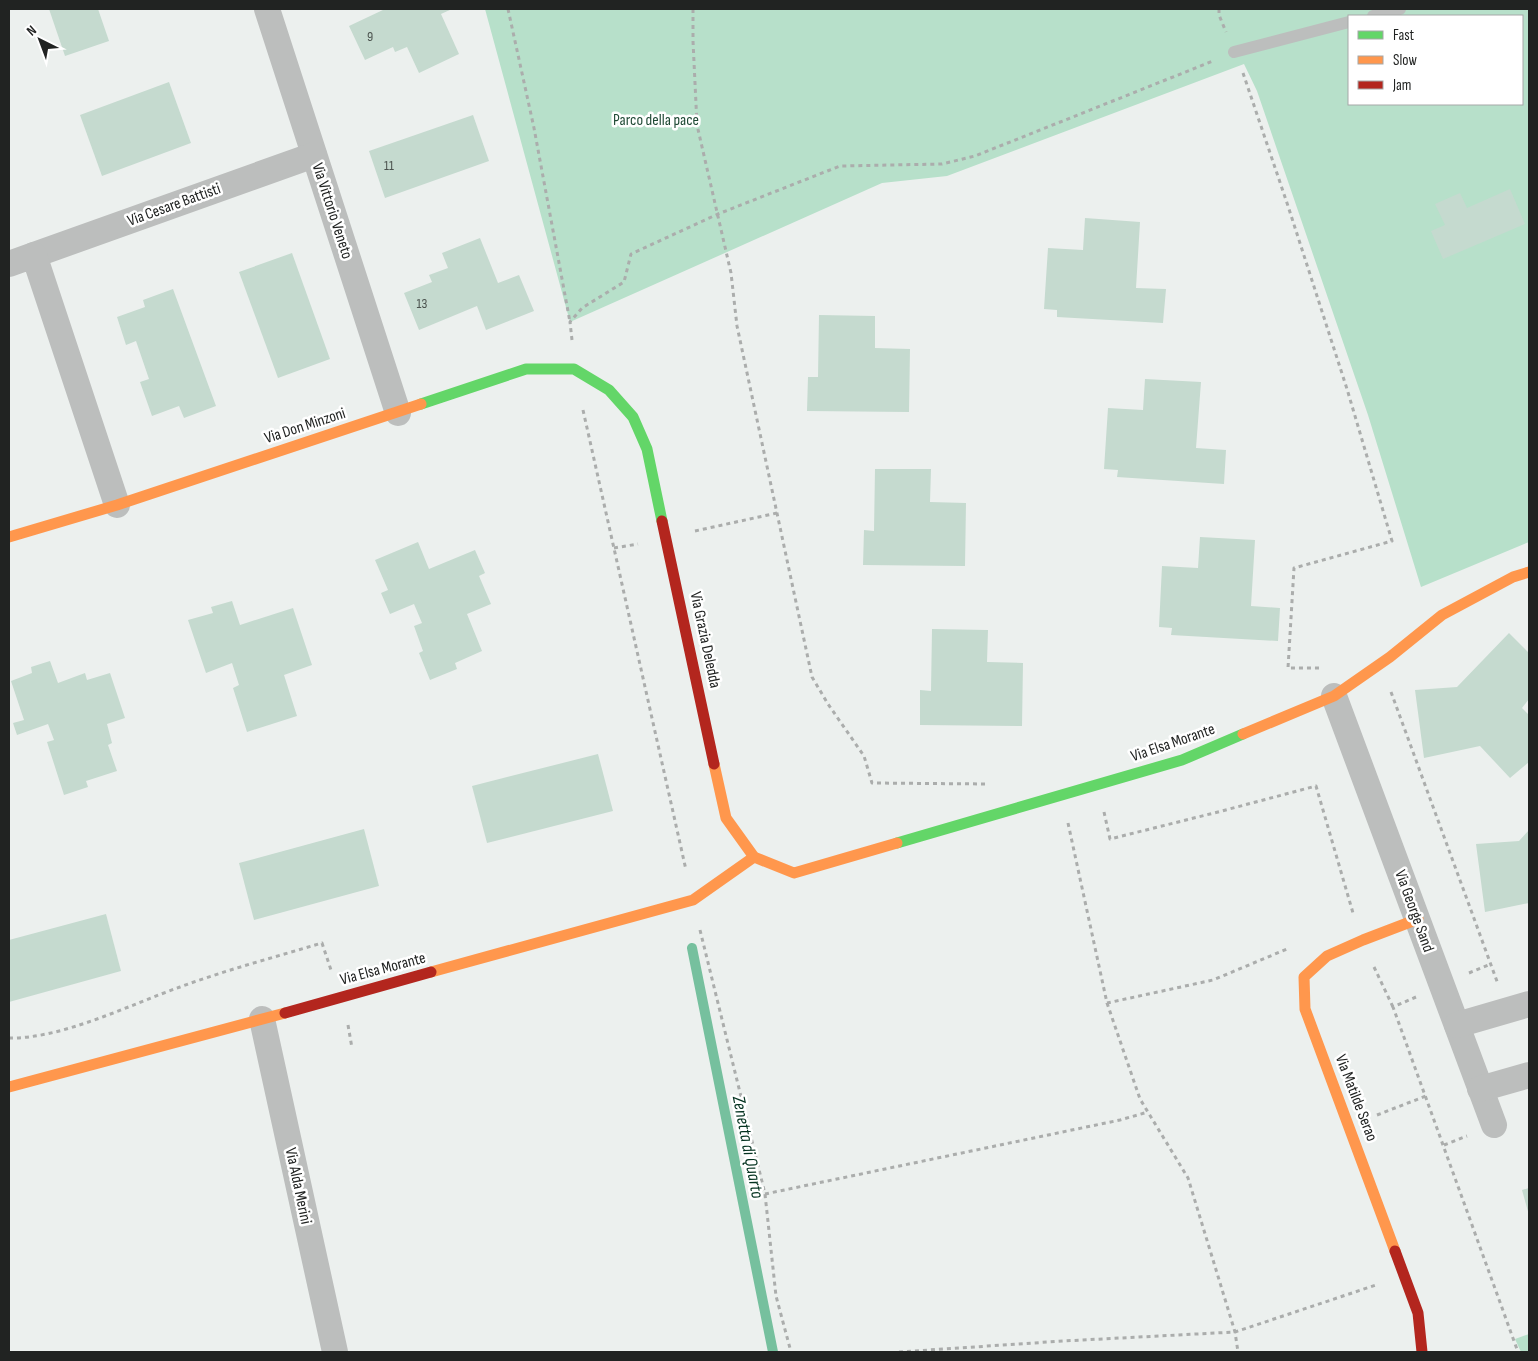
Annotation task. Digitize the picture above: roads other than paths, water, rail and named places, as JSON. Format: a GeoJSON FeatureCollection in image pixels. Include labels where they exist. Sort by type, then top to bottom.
{"type":"FeatureCollection","features":[{"type":"Feature","properties":{"kind":"street","name":"Via Vittorio Veneto"},"geometry":{"type":"LineString","coordinates":[[267,9],[398,413]]}},
{"type":"Feature","properties":{"kind":"street","name":"Via Cesare Battisti"},"geometry":{"type":"LineString","coordinates":[[9,264],[314,154]]}},
{"type":"Feature","properties":{"kind":"street"},"geometry":{"type":"LineString","coordinates":[[34,255],[117,505]]}},
{"type":"Feature","properties":{"kind":"street","name":"Via Don Minzoni"},"geometry":{"type":"LineString","coordinates":[[9,537],[117,505],[526,370],[574,369],[609,390]]}},
{"type":"Feature","properties":{"kind":"street","name":"Via Grazia Deledda"},"geometry":{"type":"LineString","coordinates":[[609,390],[633,416],[647,449],[726,818],[754,857]]}},
{"type":"Feature","properties":{"kind":"street","name":"Via Elsa Morante"},"geometry":{"type":"LineString","coordinates":[[9,1087],[693,900],[754,857],[794,873],[1182,760],[1334,696],[1442,615],[1512,577],[1529,572]]}},
{"type":"Feature","properties":{"kind":"street","name":"Via George Sand"},"geometry":{"type":"LineString","coordinates":[[1334,696],[1494,1126]]}},
{"type":"Feature","properties":{"kind":"street","name":"Via Matilde Serao"},"geometry":{"type":"LineString","coordinates":[[1418,919],[1327,956],[1304,977],[1305,1009],[1418,1313],[1422,1352]]}},
{"type":"Feature","properties":{"kind":"street"},"geometry":{"type":"LineString","coordinates":[[1456,1024],[1529,1004]]}},
{"type":"Feature","properties":{"kind":"street","name":"Via Alda Merini"},"geometry":{"type":"LineString","coordinates":[[262,1019],[335,1352]]}},
{"type":"Feature","properties":{"kind":"street"},"geometry":{"type":"LineString","coordinates":[[1480,1089],[1529,1075]]}},
{"type":"Feature","properties":{"kind":"lane"},"geometry":{"type":"LineString","coordinates":[[1377,15],[1400,9]]}},
{"type":"Feature","properties":{"kind":"lane"},"geometry":{"type":"LineString","coordinates":[[1234,52],[1348,22]]}},
{"type":"Feature","properties":{"kind":"waterway","name":"Zenetta di Quarto"},"geometry":{"type":"LineString","coordinates":[[692,948],[773,1352]]}},
{"type":"Feature","properties":{"kind":"park label","name":"Parco della pace"},"geometry":{"type":"Point","coordinates":[656,120]}}]}
